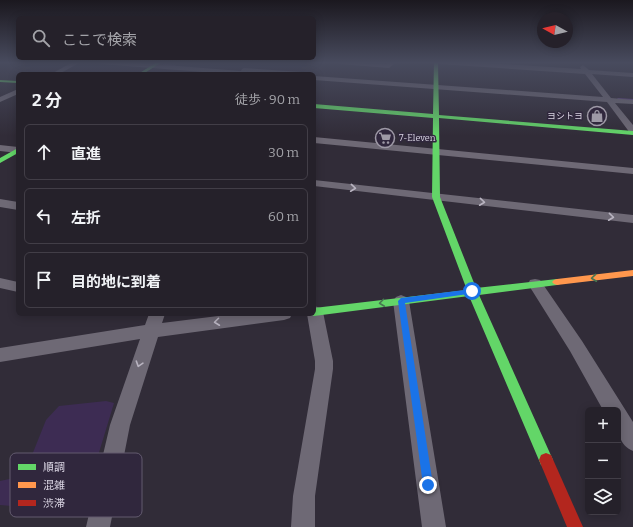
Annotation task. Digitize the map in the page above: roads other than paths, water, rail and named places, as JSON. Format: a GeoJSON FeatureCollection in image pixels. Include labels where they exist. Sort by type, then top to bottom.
{"type":"FeatureCollection","features":[{"type":"Feature","properties":{"kind":"street"},"geometry":{"type":"LineString","coordinates":[[436,87],[436,197],[472,291],[575,527]]}},
{"type":"Feature","properties":{"kind":"street"},"geometry":{"type":"LineString","coordinates":[[445,87],[608,98],[633,98]]}},
{"type":"Feature","properties":{"kind":"street"},"geometry":{"type":"LineString","coordinates":[[598,87],[633,132]]}},
{"type":"Feature","properties":{"kind":"street"},"geometry":{"type":"LineString","coordinates":[[0,100],[16,92]]}},
{"type":"Feature","properties":{"kind":"street"},"geometry":{"type":"LineString","coordinates":[[608,98],[633,102]]}},
{"type":"Feature","properties":{"kind":"street"},"geometry":{"type":"LineString","coordinates":[[316,106],[633,132]]}},
{"type":"Feature","properties":{"kind":"street"},"geometry":{"type":"LineString","coordinates":[[316,140],[633,171]]}},
{"type":"Feature","properties":{"kind":"street"},"geometry":{"type":"LineString","coordinates":[[0,148],[16,150]]}},
{"type":"Feature","properties":{"kind":"street"},"geometry":{"type":"LineString","coordinates":[[0,161],[16,151]]}},
{"type":"Feature","properties":{"kind":"street"},"geometry":{"type":"LineString","coordinates":[[316,183],[633,219]]}},
{"type":"Feature","properties":{"kind":"street"},"geometry":{"type":"LineString","coordinates":[[0,203],[16,206]]}},
{"type":"Feature","properties":{"kind":"street"},"geometry":{"type":"LineString","coordinates":[[316,312],[472,291],[633,273]]}},
{"type":"Feature","properties":{"kind":"street"},"geometry":{"type":"LineString","coordinates":[[0,283],[16,287]]}},
{"type":"Feature","properties":{"kind":"street"},"geometry":{"type":"LineString","coordinates":[[535,284],[576,346],[612,407]]}},
{"type":"Feature","properties":{"kind":"street"},"geometry":{"type":"LineString","coordinates":[[401,301],[434,527]]}},
{"type":"Feature","properties":{"kind":"street"},"geometry":{"type":"LineString","coordinates":[[0,355],[153,322],[251,316]]}},
{"type":"Feature","properties":{"kind":"street"},"geometry":{"type":"LineString","coordinates":[[303,527],[304,496],[324,369],[324,361],[315,316]]}},
{"type":"Feature","properties":{"kind":"street"},"geometry":{"type":"LineString","coordinates":[[114,453],[120,426],[153,322]]}},
{"type":"Feature","properties":{"kind":"street"},"geometry":{"type":"LineString","coordinates":[[621,421],[633,441]]}},
{"type":"Feature","properties":{"kind":"street"},"geometry":{"type":"LineString","coordinates":[[98,527],[100,517]]}},
{"type":"Feature","properties":{"kind":"waterway"},"geometry":{"type":"LineString","coordinates":[[618,99],[633,100]]}},
{"type":"Feature","properties":{"kind":"place","name":"ヨシトヨ"},"geometry":{"type":"Point","coordinates":[597,116]}},
{"type":"Feature","properties":{"kind":"place","name":"7-Eleven"},"geometry":{"type":"Point","coordinates":[385,138]}}]}
